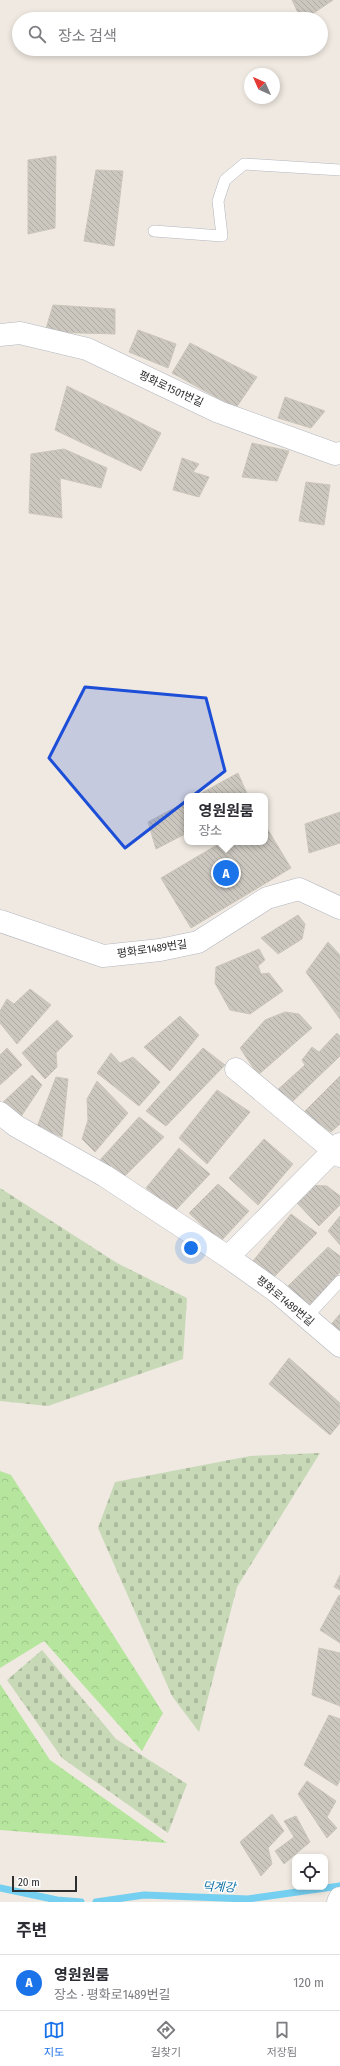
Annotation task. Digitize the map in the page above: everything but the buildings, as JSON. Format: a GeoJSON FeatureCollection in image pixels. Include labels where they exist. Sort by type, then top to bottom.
{"type":"FeatureCollection","features":[{"type":"Feature","properties":{"kind":"street","name":"평화로1501번길"},"geometry":{"type":"LineString","coordinates":[[0,335],[20,333],[87,349],[219,412],[336,454],[340,453]]}},
{"type":"Feature","properties":{"kind":"street","name":"평화로1489번길"},"geometry":{"type":"LineString","coordinates":[[0,921],[103,956],[160,950],[198,942],[267,898],[299,889],[340,908]]}},
{"type":"Feature","properties":{"kind":"street"},"geometry":{"type":"LineString","coordinates":[[228,1257],[338,1150],[236,1069]]}},
{"type":"Feature","properties":{"kind":"street","name":"평화로1489번길"},"geometry":{"type":"LineString","coordinates":[[0,1114],[16,1126],[104,1176],[228,1257],[277,1292],[340,1346]]}},
{"type":"Feature","properties":{"kind":"street"},"geometry":{"type":"LineString","coordinates":[[338,1902],[340,1898]]}},
{"type":"Feature","properties":{"kind":"lane"},"geometry":{"type":"LineString","coordinates":[[154,231],[222,236],[218,201],[225,180],[244,164],[340,170]]}},
{"type":"Feature","properties":{"kind":"lane"},"geometry":{"type":"LineString","coordinates":[[306,1318],[340,1281]]}},
{"type":"Feature","properties":{"kind":"highlighted area"},"geometry":{"type":"Polygon","coordinates":[[[85,687],[206,698],[225,771],[125,848],[49,758],[85,687]]]}},
{"type":"Feature","properties":{"kind":"green space"},"geometry":{"type":"Polygon","coordinates":[[[0,1188],[117,1263],[187,1298],[183,1359],[48,1406],[0,1401],[0,1188]]]}},
{"type":"Feature","properties":{"kind":"green space"},"geometry":{"type":"Polygon","coordinates":[[[320,1453],[237,1587],[199,1732],[172,1696],[98,1528],[115,1482],[250,1456],[320,1453]]]}},
{"type":"Feature","properties":{"kind":"green space"},"geometry":{"type":"Polygon","coordinates":[[[0,1471],[11,1475],[163,1713],[142,1751],[44,1641],[0,1668],[0,1471]]]}},
{"type":"Feature","properties":{"kind":"green space"},"geometry":{"type":"Polygon","coordinates":[[[42,1650],[116,1739],[187,1784],[168,1833],[62,1758],[7,1680],[42,1650]]]}},
{"type":"Feature","properties":{"kind":"green space"},"geometry":{"type":"Polygon","coordinates":[[[0,1684],[50,1760],[167,1843],[0,1830],[0,1684]]]}},
{"type":"Feature","properties":{"kind":"waterway","name":"덕계강"},"geometry":{"type":"LineString","coordinates":[[96,1902],[144,1895],[248,1899],[340,1886]]}},
{"type":"Feature","properties":{"kind":"waterway","name":"덕계강"},"geometry":{"type":"LineString","coordinates":[[0,1888],[57,1900],[81,1902]]}},
{"type":"Feature","properties":{"kind":"place","name":"영원원룸"},"geometry":{"type":"Point","coordinates":[226,873]}}]}
